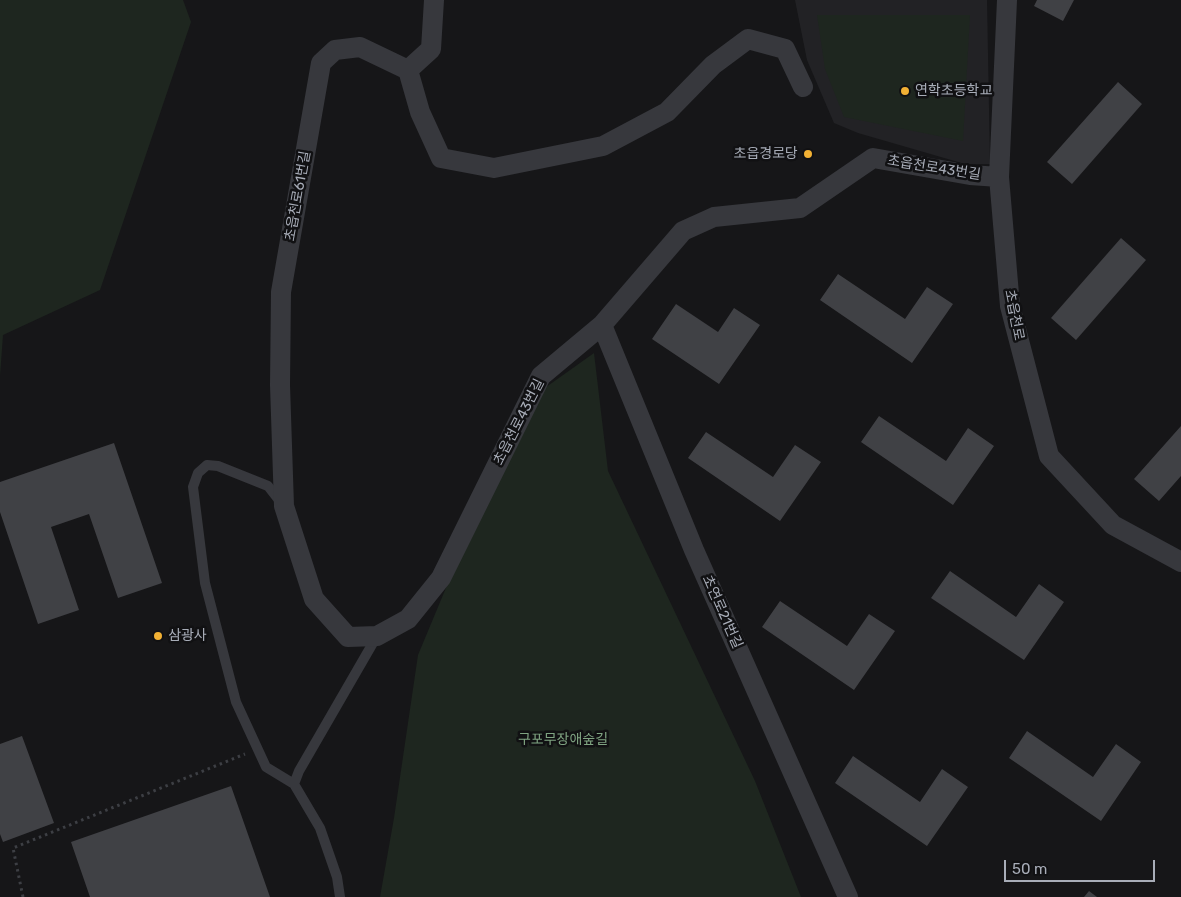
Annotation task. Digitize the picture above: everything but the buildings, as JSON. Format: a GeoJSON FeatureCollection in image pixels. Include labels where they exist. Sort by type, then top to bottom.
{"type":"FeatureCollection","features":[{"type":"Feature","properties":{"kind":"street"},"geometry":{"type":"LineString","coordinates":[[434,0],[430,49],[408,70],[420,112],[441,158],[494,168],[603,146],[667,112],[713,65],[748,39],[785,49],[803,87]]}},
{"type":"Feature","properties":{"kind":"street","name":"초읍천로"},"geometry":{"type":"LineString","coordinates":[[1007,0],[999,177],[1010,306],[1048,456],[1113,525],[1181,562]]}},
{"type":"Feature","properties":{"kind":"street","name":"초읍천로61번길"},"geometry":{"type":"LineString","coordinates":[[284,506],[280,385],[281,292],[321,63],[335,50],[360,48],[408,70]]}},
{"type":"Feature","properties":{"kind":"street","name":"초읍천로43번길"},"geometry":{"type":"LineString","coordinates":[[284,506],[314,599],[348,637],[377,636],[408,619],[441,578],[541,376],[602,325],[682,231],[714,217],[800,208],[873,158],[970,175],[999,177]]}},
{"type":"Feature","properties":{"kind":"street","name":"초연로21번길"},"geometry":{"type":"LineString","coordinates":[[602,325],[694,550],[848,897]]}},
{"type":"Feature","properties":{"kind":"lane"},"geometry":{"type":"LineString","coordinates":[[284,506],[268,486],[218,466],[207,465],[198,473],[193,487],[205,583],[236,702],[266,767],[294,784],[320,828],[337,877],[340,897]]}},
{"type":"Feature","properties":{"kind":"lane"},"geometry":{"type":"LineString","coordinates":[[294,784],[298,771],[377,636]]}},
{"type":"Feature","properties":{"kind":"path"},"geometry":{"type":"LineString","coordinates":[[23,897],[13,848],[257,749]]}},
{"type":"Feature","properties":{"kind":"shaded area","name":"연학초등학교"},"geometry":{"type":"Polygon","coordinates":[[[795,0],[987,0],[990,164],[965,164],[858,133],[834,123],[807,60],[795,0]]]}},
{"type":"Feature","properties":{"kind":"green space"},"geometry":{"type":"Polygon","coordinates":[[[0,0],[183,0],[191,22],[100,290],[3,335],[0,376],[0,0]]]}},
{"type":"Feature","properties":{"kind":"green space","name":"연학초등학교"},"geometry":{"type":"Polygon","coordinates":[[[817,15],[970,15],[963,141],[844,117],[825,69],[817,15]]]}},
{"type":"Feature","properties":{"kind":"green space","name":"구포무장애숲길"},"geometry":{"type":"Polygon","coordinates":[[[594,353],[608,471],[755,781],[801,897],[380,897],[394,818],[418,655],[458,559],[542,390],[594,353]]]}},
{"type":"Feature","properties":{"kind":"place","name":"연학초등학교"},"geometry":{"type":"Point","coordinates":[905,91]}},
{"type":"Feature","properties":{"kind":"place","name":"초읍경로당"},"geometry":{"type":"Point","coordinates":[808,154]}},
{"type":"Feature","properties":{"kind":"place","name":"삼광사"},"geometry":{"type":"Point","coordinates":[158,636]}}]}
